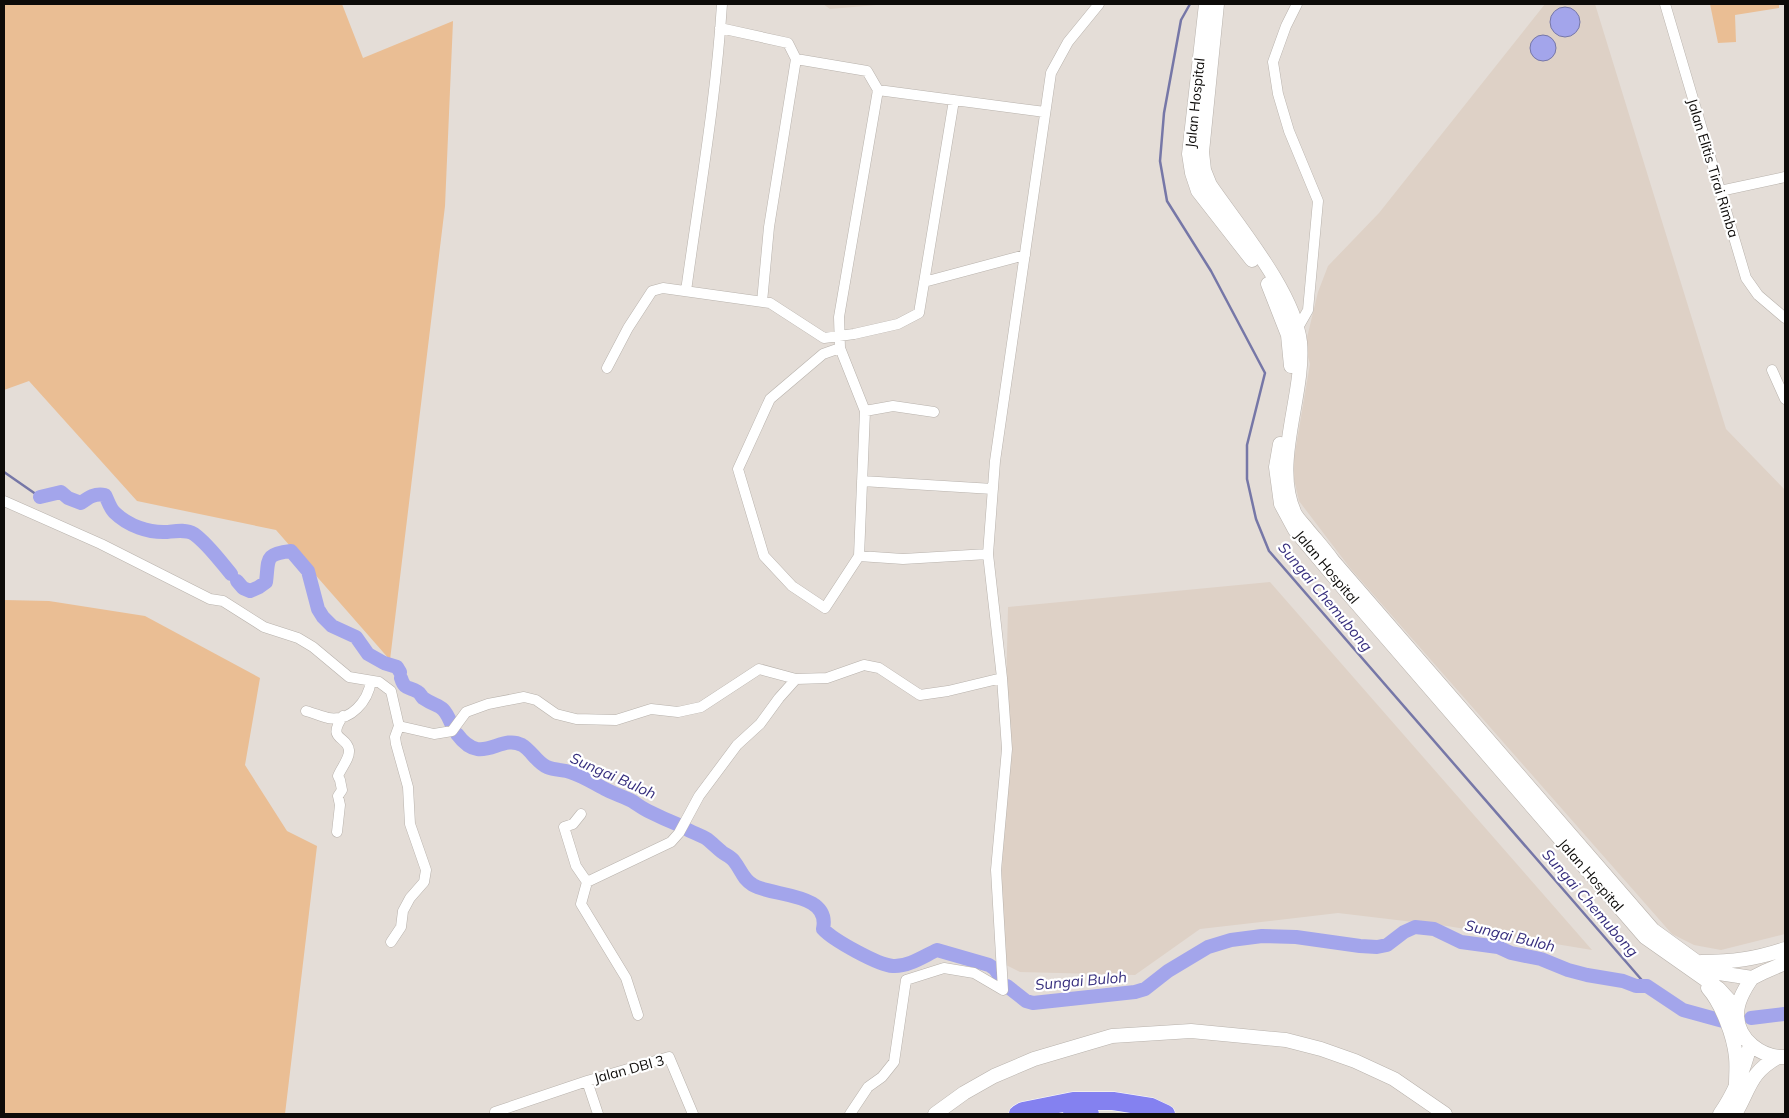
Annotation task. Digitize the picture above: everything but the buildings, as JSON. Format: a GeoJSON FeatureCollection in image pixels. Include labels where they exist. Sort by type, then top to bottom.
{"type":"FeatureCollection","features":[{"type":"Feature","properties":{"kind":"highway"},"geometry":{"type":"LineString","coordinates":[[1018,1114],[1023,1111],[1073,1101],[1113,1101],[1151,1107],[1166,1114]]}},
{"type":"Feature","properties":{"kind":"highway"},"geometry":{"type":"LineString","coordinates":[[1072,1114],[1090,1114]]}},
{"type":"Feature","properties":{"kind":"main road","name":"Jalan Hospital"},"geometry":{"type":"LineString","coordinates":[[1206,4],[1189,154],[1192,173],[1198,191],[1265,278],[1292,333]]}},
{"type":"Feature","properties":{"kind":"main road","name":"Jalan Hospital"},"geometry":{"type":"LineString","coordinates":[[1216,4],[1202,152],[1204,170],[1210,185],[1270,270],[1291,310],[1292,365],[1276,468],[1282,504],[1295,530],[1645,937],[1694,966],[1719,988],[1737,1014],[1742,1032],[1750,1045]]}},
{"type":"Feature","properties":{"kind":"main road"},"geometry":{"type":"LineString","coordinates":[[1736,1085],[1736,1056],[1723,1011],[1694,966],[1760,957],[1785,950]]}},
{"type":"Feature","properties":{"kind":"main road"},"geometry":{"type":"LineString","coordinates":[[1737,1014],[1740,999],[1758,975],[1785,950]]}},
{"type":"Feature","properties":{"kind":"main road","name":"Jalan Hospital"},"geometry":{"type":"LineString","coordinates":[[1694,966],[1719,973],[1758,975],[1785,964]]}},
{"type":"Feature","properties":{"kind":"main road"},"geometry":{"type":"LineString","coordinates":[[935,1114],[964,1093],[994,1076],[1034,1059],[1112,1036],[1191,1031],[1286,1040],[1321,1049],[1355,1061],[1394,1079],[1445,1114]]}},
{"type":"Feature","properties":{"kind":"main road"},"geometry":{"type":"LineString","coordinates":[[1720,1114],[1736,1085],[1750,1045],[1759,1050],[1782,1057]]}},
{"type":"Feature","properties":{"kind":"main road"},"geometry":{"type":"LineString","coordinates":[[1735,1114],[1752,1079],[1766,1064],[1782,1057]]}},
{"type":"Feature","properties":{"kind":"street"},"geometry":{"type":"LineString","coordinates":[[686,291],[710,119],[722,4]]}},
{"type":"Feature","properties":{"kind":"street"},"geometry":{"type":"LineString","coordinates":[[850,1114],[868,1087],[882,1077],[894,1062],[906,980],[944,968],[974,973],[1003,990],[996,870],[1007,749],[1002,678],[988,554],[995,461],[1051,73],[1068,42],[1098,4]]}},
{"type":"Feature","properties":{"kind":"street"},"geometry":{"type":"LineString","coordinates":[[1292,333],[1308,310],[1318,201],[1289,131],[1278,94],[1273,62],[1286,26],[1297,4]]}},
{"type":"Feature","properties":{"kind":"street","name":"Jalan Elitis Tirai Rimba"},"geometry":{"type":"LineString","coordinates":[[1665,4],[1746,278],[1758,295],[1785,318]]}},
{"type":"Feature","properties":{"kind":"street"},"geometry":{"type":"LineString","coordinates":[[720,28],[788,43],[796,59],[770,227],[762,302]]}},
{"type":"Feature","properties":{"kind":"street"},"geometry":{"type":"LineString","coordinates":[[796,59],[867,71],[878,90],[839,317],[840,348],[865,411],[859,556],[825,608],[792,586],[764,556],[738,469],[770,400],[822,354],[840,348]]}},
{"type":"Feature","properties":{"kind":"street"},"geometry":{"type":"LineString","coordinates":[[878,90],[1045,112]]}},
{"type":"Feature","properties":{"kind":"street"},"geometry":{"type":"LineString","coordinates":[[607,368],[628,328],[652,291],[663,288],[770,303],[824,338],[854,334],[898,324],[919,313],[954,100]]}},
{"type":"Feature","properties":{"kind":"street"},"geometry":{"type":"LineString","coordinates":[[1720,192],[1785,177]]}},
{"type":"Feature","properties":{"kind":"street"},"geometry":{"type":"LineString","coordinates":[[924,282],[1025,255]]}},
{"type":"Feature","properties":{"kind":"street"},"geometry":{"type":"LineString","coordinates":[[1772,370],[1785,396]]}},
{"type":"Feature","properties":{"kind":"street"},"geometry":{"type":"LineString","coordinates":[[865,411],[893,406],[934,412]]}},
{"type":"Feature","properties":{"kind":"street"},"geometry":{"type":"LineString","coordinates":[[862,481],[993,489]]}},
{"type":"Feature","properties":{"kind":"street"},"geometry":{"type":"LineString","coordinates":[[4,501],[101,544],[210,599],[223,601],[264,627],[298,638],[313,647],[349,677],[380,682],[390,691],[399,726],[395,737],[408,787],[410,824],[426,870],[424,882],[410,898],[403,911],[401,927],[391,942]]}},
{"type":"Feature","properties":{"kind":"street"},"geometry":{"type":"LineString","coordinates":[[859,556],[902,560],[988,554]]}},
{"type":"Feature","properties":{"kind":"street"},"geometry":{"type":"LineString","coordinates":[[399,726],[434,734],[452,731],[466,712],[488,704],[524,697],[536,700],[556,714],[576,719],[616,720],[652,709],[678,712],[701,707],[759,669],[796,679],[827,678],[864,665],[879,668],[920,695],[948,691],[1002,678]]}},
{"type":"Feature","properties":{"kind":"street"},"geometry":{"type":"LineString","coordinates":[[638,1015],[626,978],[581,904],[587,882],[670,842],[679,833],[699,796],[737,745],[760,724],[796,679]]}},
{"type":"Feature","properties":{"kind":"street"},"geometry":{"type":"LineString","coordinates":[[306,711],[331,718],[343,716],[358,709],[369,692],[371,681]]}},
{"type":"Feature","properties":{"kind":"street"},"geometry":{"type":"LineString","coordinates":[[337,832],[340,805],[338,796],[342,790],[338,776],[349,754],[349,748],[346,743],[339,739],[337,732],[336,725],[343,716]]}},
{"type":"Feature","properties":{"kind":"street"},"geometry":{"type":"LineString","coordinates":[[581,814],[573,824],[564,827],[576,866],[587,882]]}},
{"type":"Feature","properties":{"kind":"street","name":"Jalan DBI 3"},"geometry":{"type":"LineString","coordinates":[[587,1081],[669,1057],[693,1114]]}},
{"type":"Feature","properties":{"kind":"street"},"geometry":{"type":"LineString","coordinates":[[495,1113],[587,1081],[598,1114]]}},
{"type":"Feature","properties":{"kind":"shaded area"},"geometry":{"type":"Polygon","coordinates":[[[4,4],[342,4],[363,58],[453,21],[445,206],[390,660],[276,530],[137,501],[29,381],[4,390],[4,4]]]}},
{"type":"Feature","properties":{"kind":"shaded area"},"geometry":{"type":"Polygon","coordinates":[[[823,4],[888,4],[830,9],[823,4]]]}},
{"type":"Feature","properties":{"kind":"shaded area"},"geometry":{"type":"Polygon","coordinates":[[[1545,4],[1595,4],[1726,429],[1785,490],[1785,934],[1721,950],[1694,945],[1672,934],[1350,568],[1299,501],[1292,470],[1310,364],[1305,346],[1318,292],[1328,266],[1379,213],[1545,4]]]}},
{"type":"Feature","properties":{"kind":"shaded area"},"geometry":{"type":"Polygon","coordinates":[[[1710,4],[1779,4],[1779,8],[1735,15],[1736,42],[1718,43],[1710,4]]]}},
{"type":"Feature","properties":{"kind":"shaded area"},"geometry":{"type":"Polygon","coordinates":[[[1270,582],[1592,950],[1447,926],[1338,913],[1200,929],[1135,975],[1020,972],[1004,964],[1001,918],[1008,607],[1270,582]]]}},
{"type":"Feature","properties":{"kind":"shaded area"},"geometry":{"type":"Polygon","coordinates":[[[4,600],[49,601],[145,616],[260,678],[245,765],[287,831],[317,846],[285,1114],[4,1114],[4,600]]]}},
{"type":"Feature","properties":{"kind":"water"},"geometry":{"type":"Polygon","coordinates":[[[1565,7],[1576,11],[1580,22],[1576,33],[1565,37],[1554,33],[1550,22],[1554,11],[1565,7]]]}},
{"type":"Feature","properties":{"kind":"water"},"geometry":{"type":"Polygon","coordinates":[[[1543,35],[1552,39],[1556,48],[1552,57],[1543,61],[1534,57],[1530,48],[1534,39],[1543,35]]]}},
{"type":"Feature","properties":{"kind":"waterway","name":"Sungai Chemubong"},"geometry":{"type":"LineString","coordinates":[[1190,4],[1181,20],[1164,113],[1160,161],[1167,201],[1211,271],[1265,373],[1247,445],[1247,479],[1256,519],[1269,551],[1647,986]]}},
{"type":"Feature","properties":{"kind":"waterway","name":"Sungai Buloh"},"geometry":{"type":"LineString","coordinates":[[4,472],[40,497]]}},
{"type":"Feature","properties":{"kind":"waterway","name":"Sungai Buloh"},"geometry":{"type":"LineString","coordinates":[[40,497],[61,492],[68,498],[81,503],[92,496],[105,495],[114,512],[132,525],[153,531],[191,532],[209,548],[231,574]]}},
{"type":"Feature","properties":{"kind":"waterway","name":"Sungai Buloh"},"geometry":{"type":"LineString","coordinates":[[237,581],[243,588],[250,591],[259,587],[266,582],[269,559],[276,554],[291,551],[308,571],[318,609],[323,617],[332,626],[356,637],[368,654],[384,663],[397,667],[400,672]]}},
{"type":"Feature","properties":{"kind":"waterway","name":"Sungai Buloh"},"geometry":{"type":"LineString","coordinates":[[401,678],[406,687],[418,692],[423,698],[440,707],[451,723]]}},
{"type":"Feature","properties":{"kind":"waterway","name":"Sungai Buloh"},"geometry":{"type":"LineString","coordinates":[[457,734],[466,744],[474,748],[490,748],[514,742],[522,745],[540,763],[547,767],[580,776],[679,825]]}},
{"type":"Feature","properties":{"kind":"waterway","name":"Sungai Buloh"},"geometry":{"type":"LineString","coordinates":[[686,829],[707,839],[731,858],[744,877],[753,885],[810,902],[818,908],[823,917],[823,929],[828,934],[867,957],[886,965],[899,966],[916,961],[937,950],[989,965],[999,975]]}},
{"type":"Feature","properties":{"kind":"waterway","name":"Sungai Buloh"},"geometry":{"type":"LineString","coordinates":[[1007,986],[1026,1001],[1033,1003],[1135,992],[1145,989],[1168,971],[1208,947],[1231,940],[1262,936],[1296,937],[1377,947],[1387,945],[1404,932],[1415,927],[1434,929],[1461,942],[1498,947],[1511,953],[1541,959],[1568,970],[1587,975],[1623,981],[1636,986],[1647,986],[1683,1010],[1723,1021]]}},
{"type":"Feature","properties":{"kind":"waterway","name":"Sungai Buloh"},"geometry":{"type":"LineString","coordinates":[[1751,1018],[1784,1014]]}}]}
